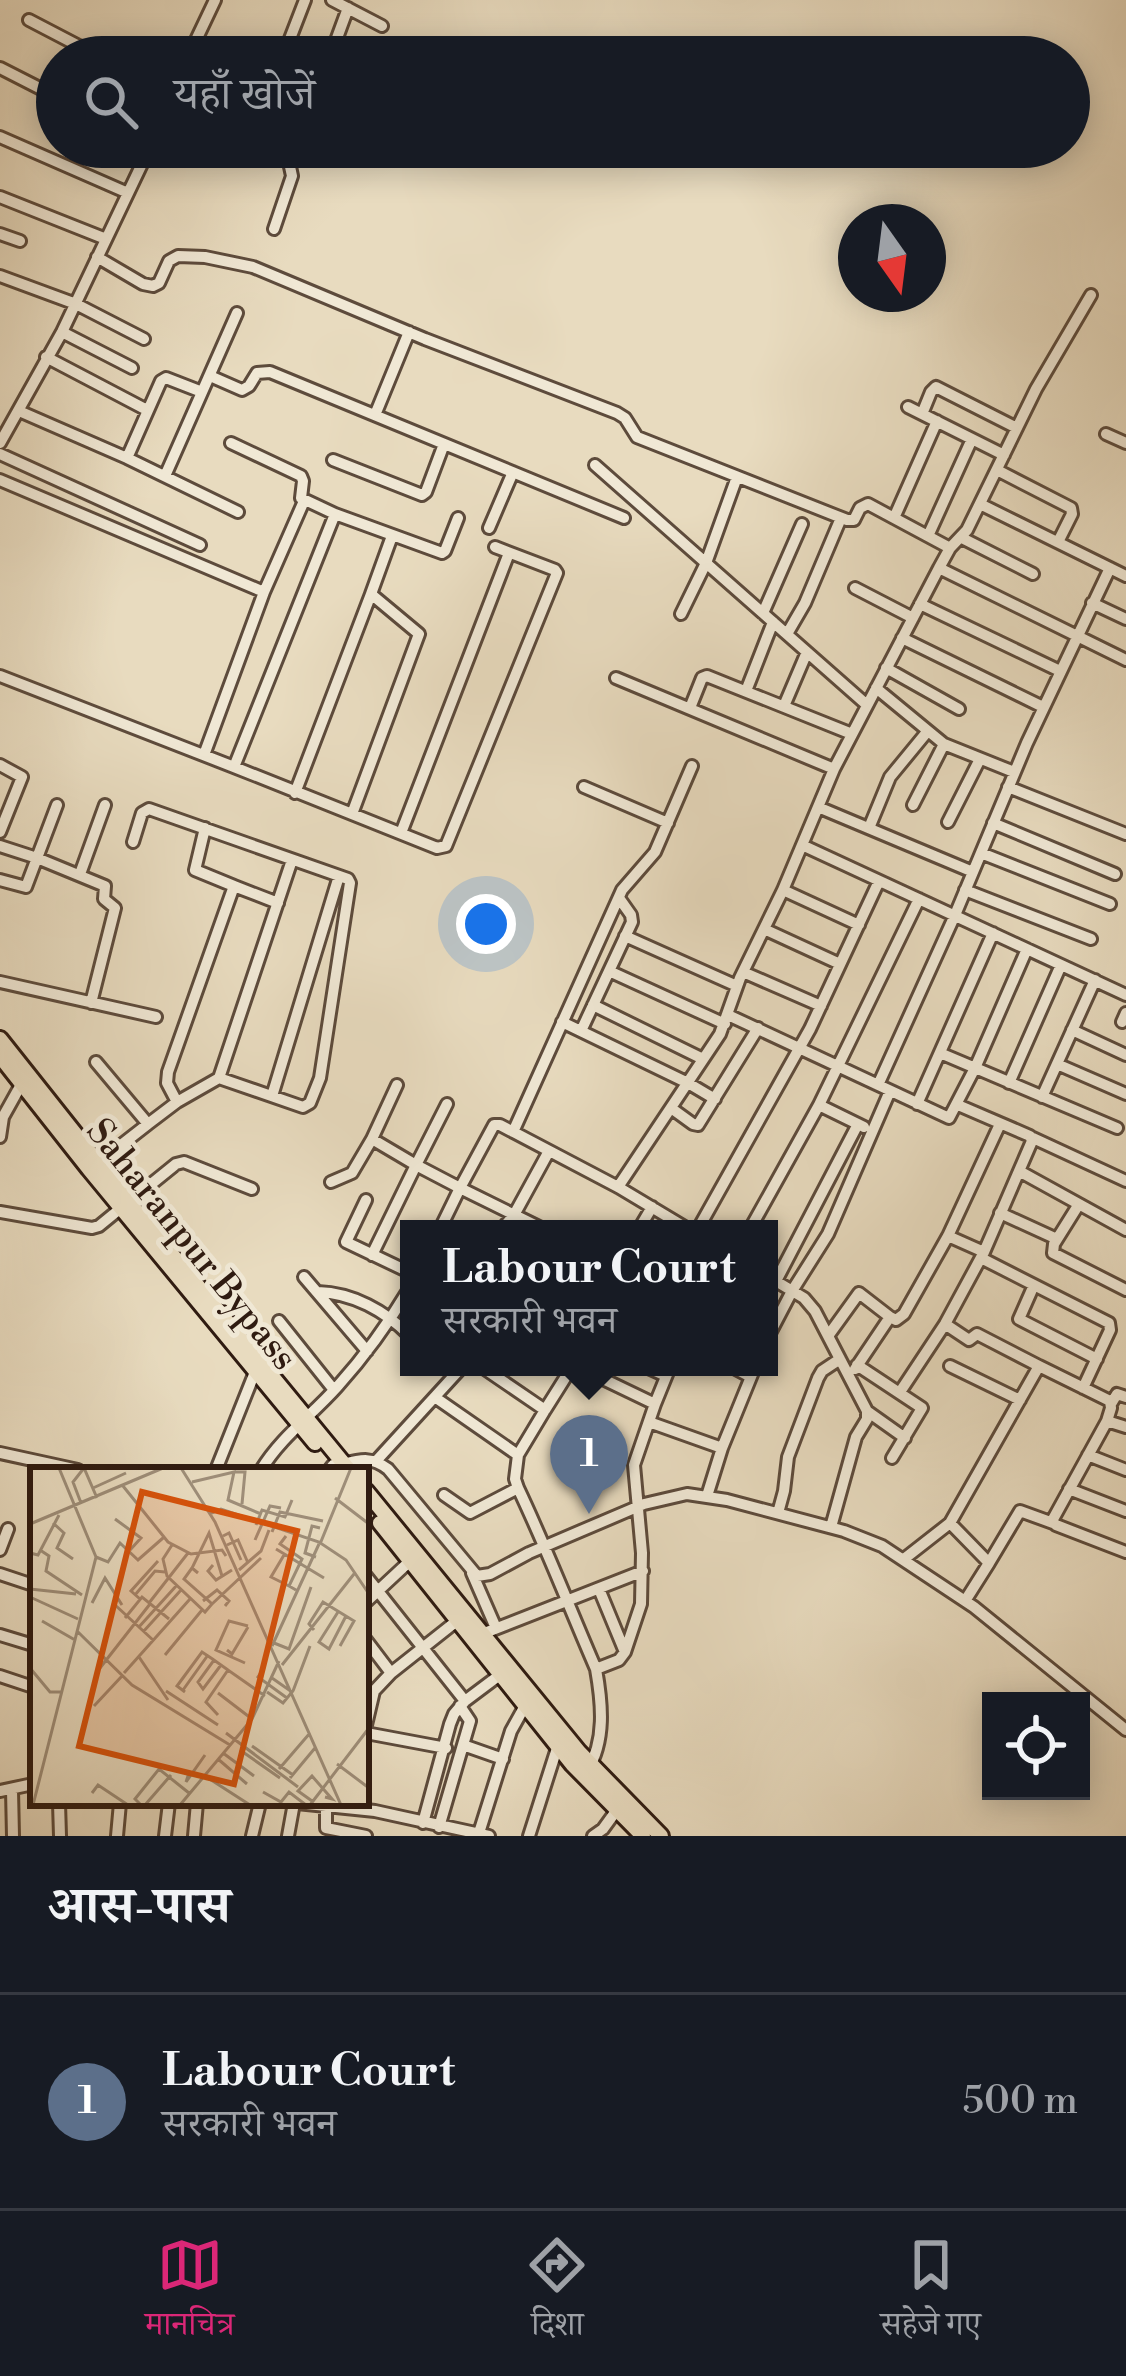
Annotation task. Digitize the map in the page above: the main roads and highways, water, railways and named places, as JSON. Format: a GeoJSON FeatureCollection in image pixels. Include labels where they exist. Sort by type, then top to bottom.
{"type":"FeatureCollection","features":[{"type":"Feature","properties":{"kind":"main road"},"geometry":{"type":"LineString","coordinates":[[0,1039],[98,1163],[108,1184]]}},
{"type":"Feature","properties":{"kind":"main road","name":"Saharanpur Bypass"},"geometry":{"type":"LineString","coordinates":[[0,1056],[125,1205],[255,1372],[302,1420],[338,1467]]}},
{"type":"Feature","properties":{"kind":"main road"},"geometry":{"type":"LineString","coordinates":[[125,1205],[302,1420]]}},
{"type":"Feature","properties":{"kind":"main road"},"geometry":{"type":"LineString","coordinates":[[369,1494],[489,1631],[560,1739]]}},
{"type":"Feature","properties":{"kind":"main road"},"geometry":{"type":"LineString","coordinates":[[369,1510],[526,1704],[621,1804],[661,1836]]}},
{"type":"Feature","properties":{"kind":"main road"},"geometry":{"type":"LineString","coordinates":[[621,1804],[643,1836]]}},
{"type":"Feature","properties":{"kind":"place","name":"Labour Court"},"geometry":{"type":"Point","coordinates":[589,1514]}}]}
